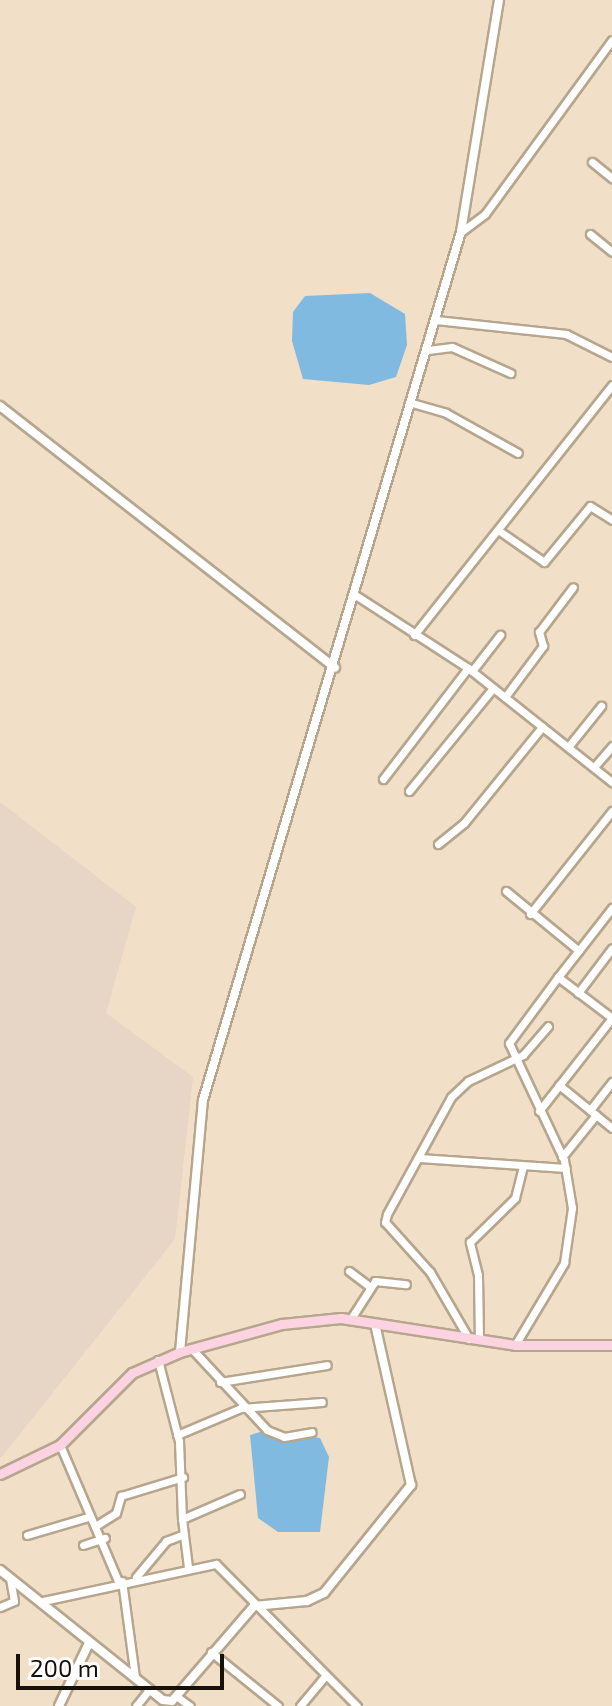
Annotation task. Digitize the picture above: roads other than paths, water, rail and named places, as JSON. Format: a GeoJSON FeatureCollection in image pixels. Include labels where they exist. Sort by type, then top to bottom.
{"type":"FeatureCollection","features":[{"type":"Feature","properties":{"kind":"main road"},"geometry":{"type":"LineString","coordinates":[[0,1474],[60,1445],[117,1383],[158,1360],[295,1321],[350,1320],[515,1345],[612,1345]]}},
{"type":"Feature","properties":{"kind":"street"},"geometry":{"type":"LineString","coordinates":[[180,1352],[203,1100],[254,913],[357,596],[461,232],[499,0]]}},
{"type":"Feature","properties":{"kind":"street"},"geometry":{"type":"LineString","coordinates":[[461,232],[485,214],[612,40]]}},
{"type":"Feature","properties":{"kind":"street"},"geometry":{"type":"LineString","coordinates":[[592,162],[612,178]]}},
{"type":"Feature","properties":{"kind":"street"},"geometry":{"type":"LineString","coordinates":[[590,234],[612,252]]}},
{"type":"Feature","properties":{"kind":"street"},"geometry":{"type":"LineString","coordinates":[[436,320],[566,334],[612,357]]}},
{"type":"Feature","properties":{"kind":"street"},"geometry":{"type":"LineString","coordinates":[[428,350],[452,347],[510,373]]}},
{"type":"Feature","properties":{"kind":"street"},"geometry":{"type":"LineString","coordinates":[[414,635],[612,385]]}},
{"type":"Feature","properties":{"kind":"street"},"geometry":{"type":"LineString","coordinates":[[412,403],[446,413],[518,453]]}},
{"type":"Feature","properties":{"kind":"street"},"geometry":{"type":"LineString","coordinates":[[0,406],[335,668]]}},
{"type":"Feature","properties":{"kind":"street"},"geometry":{"type":"LineString","coordinates":[[498,530],[544,562],[590,506],[612,520]]}},
{"type":"Feature","properties":{"kind":"street"},"geometry":{"type":"LineString","coordinates":[[505,697],[543,646],[539,632],[573,587]]}},
{"type":"Feature","properties":{"kind":"street"},"geometry":{"type":"LineString","coordinates":[[357,596],[470,670],[612,782]]}},
{"type":"Feature","properties":{"kind":"street"},"geometry":{"type":"LineString","coordinates":[[383,779],[500,635]]}},
{"type":"Feature","properties":{"kind":"street"},"geometry":{"type":"LineString","coordinates":[[409,791],[493,688]]}},
{"type":"Feature","properties":{"kind":"street"},"geometry":{"type":"LineString","coordinates":[[568,747],[601,706]]}},
{"type":"Feature","properties":{"kind":"street"},"geometry":{"type":"LineString","coordinates":[[438,844],[464,823],[542,727]]}},
{"type":"Feature","properties":{"kind":"street"},"geometry":{"type":"LineString","coordinates":[[594,767],[612,746]]}},
{"type":"Feature","properties":{"kind":"street"},"geometry":{"type":"LineString","coordinates":[[530,914],[612,811]]}},
{"type":"Feature","properties":{"kind":"street"},"geometry":{"type":"LineString","coordinates":[[506,891],[530,914],[579,951]]}},
{"type":"Feature","properties":{"kind":"street"},"geometry":{"type":"LineString","coordinates":[[515,1345],[564,1263],[572,1208],[566,1168],[514,1059],[511,1035],[612,908]]}},
{"type":"Feature","properties":{"kind":"street"},"geometry":{"type":"LineString","coordinates":[[578,993],[611,951]]}},
{"type":"Feature","properties":{"kind":"street"},"geometry":{"type":"LineString","coordinates":[[539,1111],[612,1018],[558,977]]}},
{"type":"Feature","properties":{"kind":"street"},"geometry":{"type":"LineString","coordinates":[[474,1340],[430,1272],[385,1222],[451,1097],[468,1081],[514,1059],[548,1026]]}},
{"type":"Feature","properties":{"kind":"street"},"geometry":{"type":"LineString","coordinates":[[562,1157],[612,1082]]}},
{"type":"Feature","properties":{"kind":"street"},"geometry":{"type":"LineString","coordinates":[[559,1085],[611,1125]]}},
{"type":"Feature","properties":{"kind":"street"},"geometry":{"type":"LineString","coordinates":[[419,1158],[566,1168]]}},
{"type":"Feature","properties":{"kind":"street"},"geometry":{"type":"LineString","coordinates":[[474,1340],[478,1275],[470,1242],[515,1198],[523,1166]]}},
{"type":"Feature","properties":{"kind":"street"},"geometry":{"type":"LineString","coordinates":[[349,1271],[370,1287]]}},
{"type":"Feature","properties":{"kind":"street"},"geometry":{"type":"LineString","coordinates":[[350,1320],[370,1287],[379,1279],[406,1284]]}},
{"type":"Feature","properties":{"kind":"street"},"geometry":{"type":"LineString","coordinates":[[0,1570],[167,1702],[176,1696],[254,1606],[317,1598],[411,1485],[375,1324]]}},
{"type":"Feature","properties":{"kind":"street"},"geometry":{"type":"LineString","coordinates":[[192,1349],[241,1408],[276,1435],[312,1432]]}},
{"type":"Feature","properties":{"kind":"street"},"geometry":{"type":"LineString","coordinates":[[158,1360],[177,1435],[183,1477],[182,1519],[188,1567]]}},
{"type":"Feature","properties":{"kind":"street"},"geometry":{"type":"LineString","coordinates":[[220,1382],[327,1365]]}},
{"type":"Feature","properties":{"kind":"street"},"geometry":{"type":"LineString","coordinates":[[177,1435],[241,1408],[322,1402]]}},
{"type":"Feature","properties":{"kind":"street"},"geometry":{"type":"LineString","coordinates":[[60,1445],[88,1517],[105,1538],[120,1581],[135,1677]]}},
{"type":"Feature","properties":{"kind":"street"},"geometry":{"type":"LineString","coordinates":[[97,1525],[116,1513],[121,1496],[183,1477]]}},
{"type":"Feature","properties":{"kind":"street"},"geometry":{"type":"LineString","coordinates":[[182,1519],[240,1494]]}},
{"type":"Feature","properties":{"kind":"street"},"geometry":{"type":"LineString","coordinates":[[27,1535],[88,1517]]}},
{"type":"Feature","properties":{"kind":"street"},"geometry":{"type":"LineString","coordinates":[[135,1578],[166,1541],[184,1534]]}},
{"type":"Feature","properties":{"kind":"street"},"geometry":{"type":"LineString","coordinates":[[83,1545],[105,1538]]}},
{"type":"Feature","properties":{"kind":"street"},"geometry":{"type":"LineString","coordinates":[[43,1601],[120,1581],[216,1564],[254,1606],[357,1706]]}},
{"type":"Feature","properties":{"kind":"street"},"geometry":{"type":"LineString","coordinates":[[0,1607],[14,1601],[10,1578]]}},
{"type":"Feature","properties":{"kind":"street"},"geometry":{"type":"LineString","coordinates":[[59,1706],[89,1643]]}},
{"type":"Feature","properties":{"kind":"street"},"geometry":{"type":"LineString","coordinates":[[211,1652],[278,1706]]}},
{"type":"Feature","properties":{"kind":"street"},"geometry":{"type":"LineString","coordinates":[[300,1706],[325,1676]]}},
{"type":"Feature","properties":{"kind":"street"},"geometry":{"type":"LineString","coordinates":[[136,1706],[150,1689]]}},
{"type":"Feature","properties":{"kind":"street"},"geometry":{"type":"LineString","coordinates":[[176,1696],[190,1706]]}},
{"type":"Feature","properties":{"kind":"water"},"geometry":{"type":"Polygon","coordinates":[[[370,293],[405,314],[407,345],[396,377],[369,385],[303,379],[292,341],[293,312],[305,296],[370,293]]]}},
{"type":"Feature","properties":{"kind":"water"},"geometry":{"type":"Polygon","coordinates":[[[267,1430],[320,1438],[329,1457],[320,1532],[278,1532],[258,1518],[250,1435],[267,1430]]]}}]}
